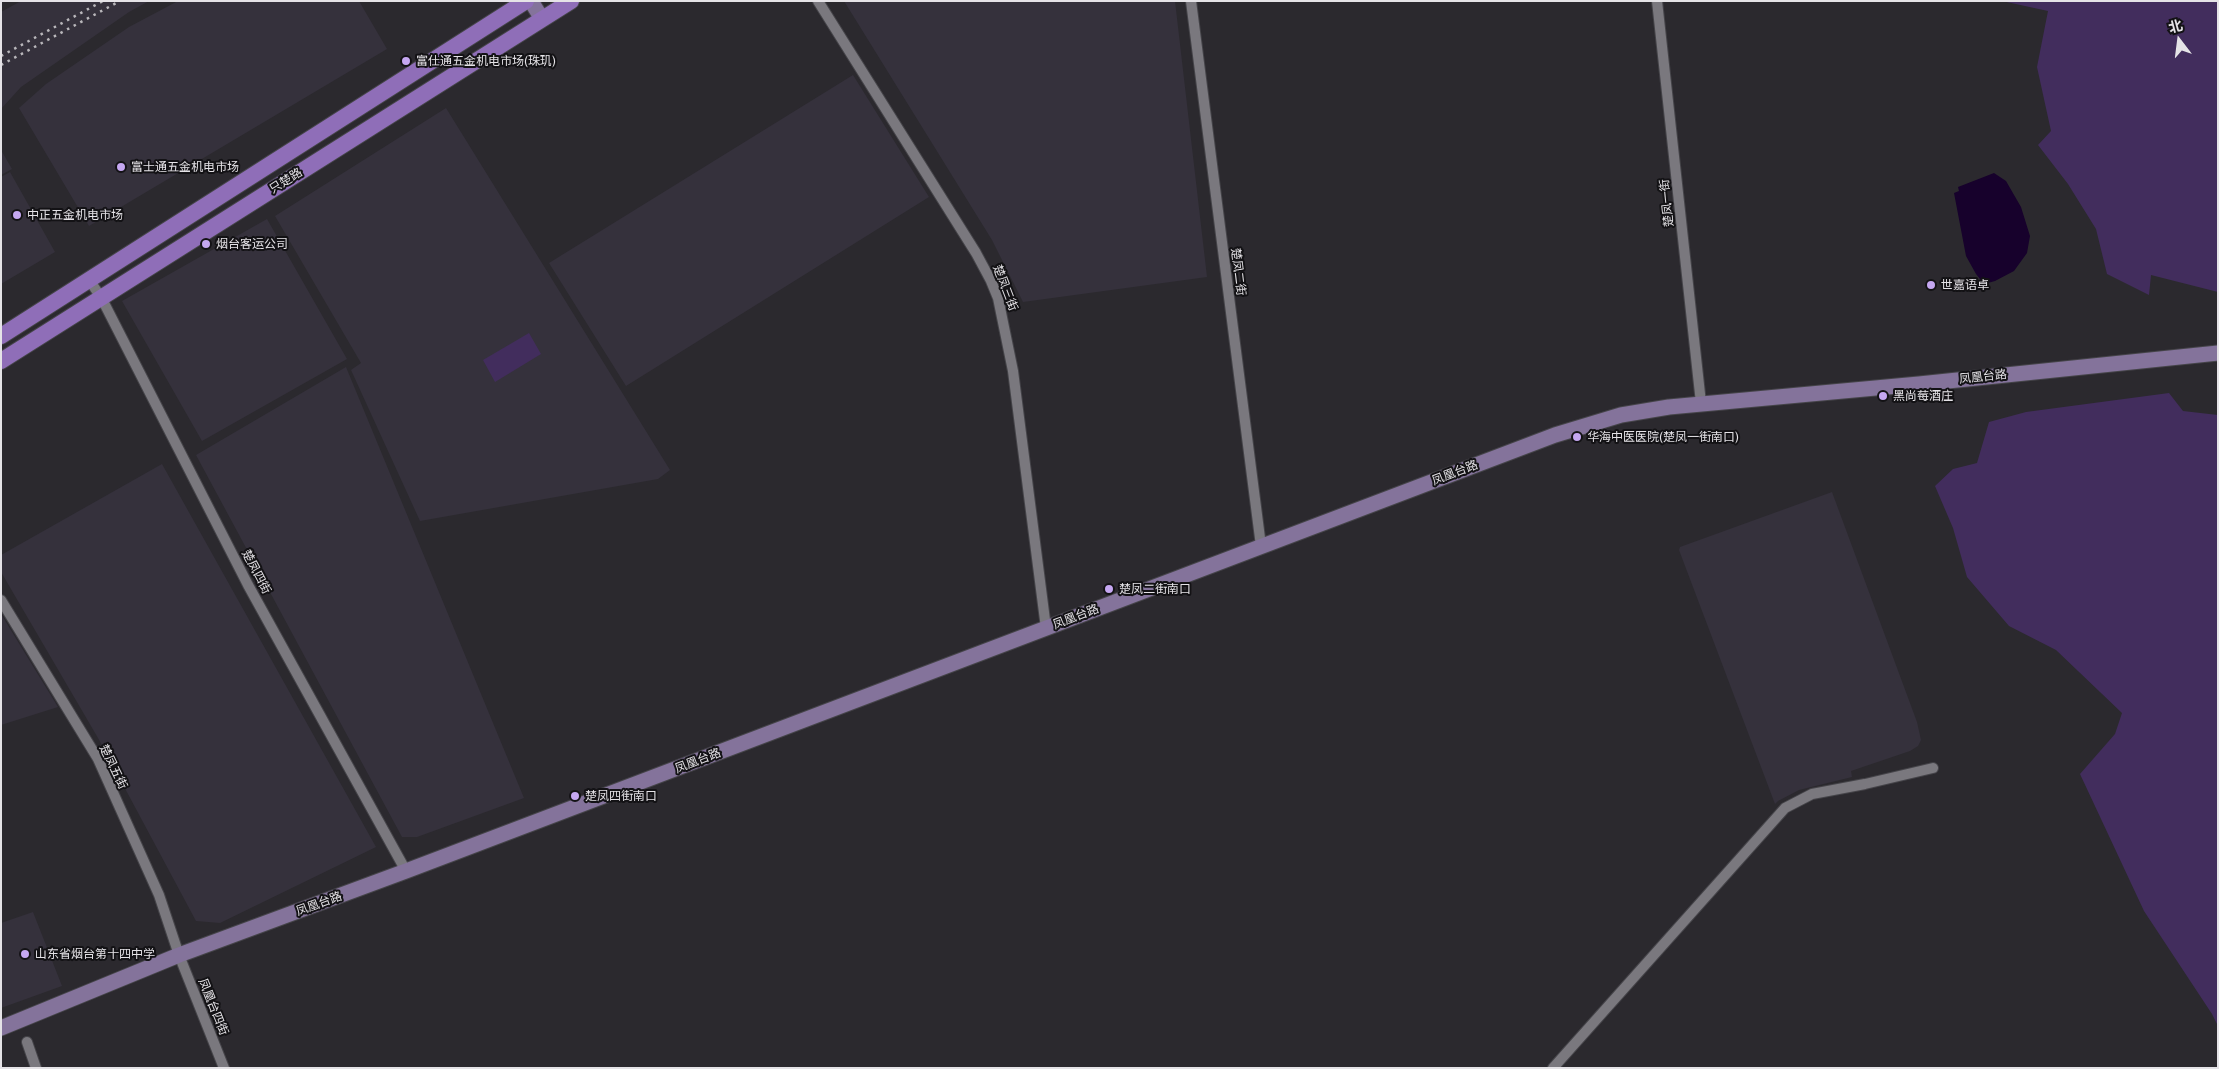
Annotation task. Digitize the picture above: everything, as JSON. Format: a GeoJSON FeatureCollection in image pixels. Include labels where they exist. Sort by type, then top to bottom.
{"type":"FeatureCollection","features":[{"type":"Feature","properties":{"kind":"main road","name":"只楚路"},"geometry":{"type":"LineString","coordinates":[[1,336],[90,281],[526,1]]}},
{"type":"Feature","properties":{"kind":"main road","name":"只楚路"},"geometry":{"type":"LineString","coordinates":[[1,361],[102,299],[571,1]]}},
{"type":"Feature","properties":{"kind":"street"},"geometry":{"type":"LineString","coordinates":[[531,1],[542,19]]}},
{"type":"Feature","properties":{"kind":"street","name":"楚凤三街"},"geometry":{"type":"LineString","coordinates":[[818,1],[976,253],[998,298],[1013,371],[1046,628]]}},
{"type":"Feature","properties":{"kind":"street","name":"楚凤二街"},"geometry":{"type":"LineString","coordinates":[[1190,1],[1261,546]]}},
{"type":"Feature","properties":{"kind":"street","name":"楚凤一街"},"geometry":{"type":"LineString","coordinates":[[1657,1],[1701,403]]}},
{"type":"Feature","properties":{"kind":"street","name":"楚凤四街"},"geometry":{"type":"LineString","coordinates":[[90,281],[102,299],[248,585],[406,872]]}},
{"type":"Feature","properties":{"kind":"street","name":"凤凰台路"},"geometry":{"type":"LineString","coordinates":[[1,1028],[179,955],[406,872],[1555,435],[1621,415],[1701,403],[1919,384],[2218,353]]}},
{"type":"Feature","properties":{"kind":"street","name":"楚凤五街"},"geometry":{"type":"LineString","coordinates":[[1,600],[98,759],[159,895],[179,955]]}},
{"type":"Feature","properties":{"kind":"street"},"geometry":{"type":"LineString","coordinates":[[1553,1068],[1785,808],[1812,794],[1933,768]]}},
{"type":"Feature","properties":{"kind":"street","name":"凤凰台四街"},"geometry":{"type":"LineString","coordinates":[[179,955],[224,1068]]}},
{"type":"Feature","properties":{"kind":"street"},"geometry":{"type":"LineString","coordinates":[[27,1042],[36,1068]]}},
{"type":"Feature","properties":{"kind":"shaded area"},"geometry":{"type":"Polygon","coordinates":[[[21,1],[149,1],[129,12],[21,87],[1,109],[1,12],[21,1]]]}},
{"type":"Feature","properties":{"kind":"shaded area","name":"富士通五金机电市场"},"geometry":{"type":"Polygon","coordinates":[[[178,1],[359,1],[387,49],[89,226],[19,108],[46,84],[129,27],[178,1]]]}},
{"type":"Feature","properties":{"kind":"shaded area"},"geometry":{"type":"Polygon","coordinates":[[[844,1],[1175,1],[1207,277],[1023,302],[992,240],[844,1]]]}},
{"type":"Feature","properties":{"kind":"shaded area"},"geometry":{"type":"Polygon","coordinates":[[[2002,1],[2218,1],[2218,292],[2151,275],[2149,295],[2107,274],[2096,229],[2068,184],[2038,145],[2051,131],[2037,67],[2048,11],[2002,1]]]}},
{"type":"Feature","properties":{"kind":"shaded area"},"geometry":{"type":"Polygon","coordinates":[[[853,75],[929,197],[626,386],[549,263],[853,75]]]}},
{"type":"Feature","properties":{"kind":"shaded area"},"geometry":{"type":"Polygon","coordinates":[[[446,108],[670,470],[658,479],[420,521],[351,370],[361,363],[275,216],[446,108]]]}},
{"type":"Feature","properties":{"kind":"shaded area"},"geometry":{"type":"Polygon","coordinates":[[[1,150],[12,169],[1,175],[1,150]]]}},
{"type":"Feature","properties":{"kind":"shaded area","name":"中正五金机电市场"},"geometry":{"type":"Polygon","coordinates":[[[10,172],[55,252],[1,284],[1,177],[10,172]]]}},
{"type":"Feature","properties":{"kind":"shaded area"},"geometry":{"type":"Polygon","coordinates":[[[1994,173],[2006,181],[2021,207],[2030,236],[2027,253],[2014,271],[1995,281],[1984,284],[1966,256],[1954,193],[1959,191],[1958,187],[1994,173]]]}},
{"type":"Feature","properties":{"kind":"shaded area"},"geometry":{"type":"Polygon","coordinates":[[[267,219],[347,359],[202,441],[122,301],[267,219]]]}},
{"type":"Feature","properties":{"kind":"shaded area"},"geometry":{"type":"Polygon","coordinates":[[[529,333],[541,354],[495,382],[483,360],[529,333]]]}},
{"type":"Feature","properties":{"kind":"shaded area"},"geometry":{"type":"Polygon","coordinates":[[[346,367],[524,798],[417,837],[402,837],[196,455],[346,367]]]}},
{"type":"Feature","properties":{"kind":"shaded area"},"geometry":{"type":"Polygon","coordinates":[[[2169,393],[2183,411],[2218,415],[2218,1026],[2144,911],[2080,774],[2115,734],[2122,713],[2056,650],[2009,626],[1967,577],[1953,528],[1935,486],[1953,469],[1977,463],[1989,422],[2026,412],[2169,393]]]}},
{"type":"Feature","properties":{"kind":"shaded area"},"geometry":{"type":"Polygon","coordinates":[[[162,464],[376,847],[220,923],[196,921],[98,738],[1,572],[1,555],[162,464]]]}},
{"type":"Feature","properties":{"kind":"shaded area"},"geometry":{"type":"Polygon","coordinates":[[[1832,492],[1917,722],[1921,740],[1918,746],[1910,751],[1851,771],[1852,777],[1799,790],[1775,804],[1679,550],[1680,547],[1832,492]]]}},
{"type":"Feature","properties":{"kind":"shaded area"},"geometry":{"type":"Polygon","coordinates":[[[1,614],[58,707],[1,725],[1,614]]]}},
{"type":"Feature","properties":{"kind":"shaded area","name":"山东省烟台第十四中学"},"geometry":{"type":"Polygon","coordinates":[[[33,912],[62,986],[1,1008],[1,923],[33,912]]]}},
{"type":"Feature","properties":{"kind":"railway"},"geometry":{"type":"LineString","coordinates":[[1,56],[103,1]]}},
{"type":"Feature","properties":{"kind":"railway"},"geometry":{"type":"LineString","coordinates":[[1,65],[120,1]]}},
{"type":"Feature","properties":{"kind":"place","name":"富仕通五金机电市场(珠玑)"},"geometry":{"type":"Point","coordinates":[406,61]}},
{"type":"Feature","properties":{"kind":"place","name":"富士通五金机电市场"},"geometry":{"type":"Point","coordinates":[121,167]}},
{"type":"Feature","properties":{"kind":"place","name":"中正五金机电市场"},"geometry":{"type":"Point","coordinates":[17,215]}},
{"type":"Feature","properties":{"kind":"place","name":"烟台客运公司"},"geometry":{"type":"Point","coordinates":[206,244]}},
{"type":"Feature","properties":{"kind":"place","name":"世嘉语卓"},"geometry":{"type":"Point","coordinates":[1931,285]}},
{"type":"Feature","properties":{"kind":"place","name":"黑尚莓酒庄"},"geometry":{"type":"Point","coordinates":[1883,396]}},
{"type":"Feature","properties":{"kind":"place","name":"华海中医医院(楚凤一街南口)"},"geometry":{"type":"Point","coordinates":[1577,437]}},
{"type":"Feature","properties":{"kind":"place","name":"楚凤二街南口"},"geometry":{"type":"Point","coordinates":[1109,589]}},
{"type":"Feature","properties":{"kind":"place","name":"楚凤四街南口"},"geometry":{"type":"Point","coordinates":[575,796]}},
{"type":"Feature","properties":{"kind":"place","name":"山东省烟台第十四中学"},"geometry":{"type":"Point","coordinates":[25,954]}}]}
